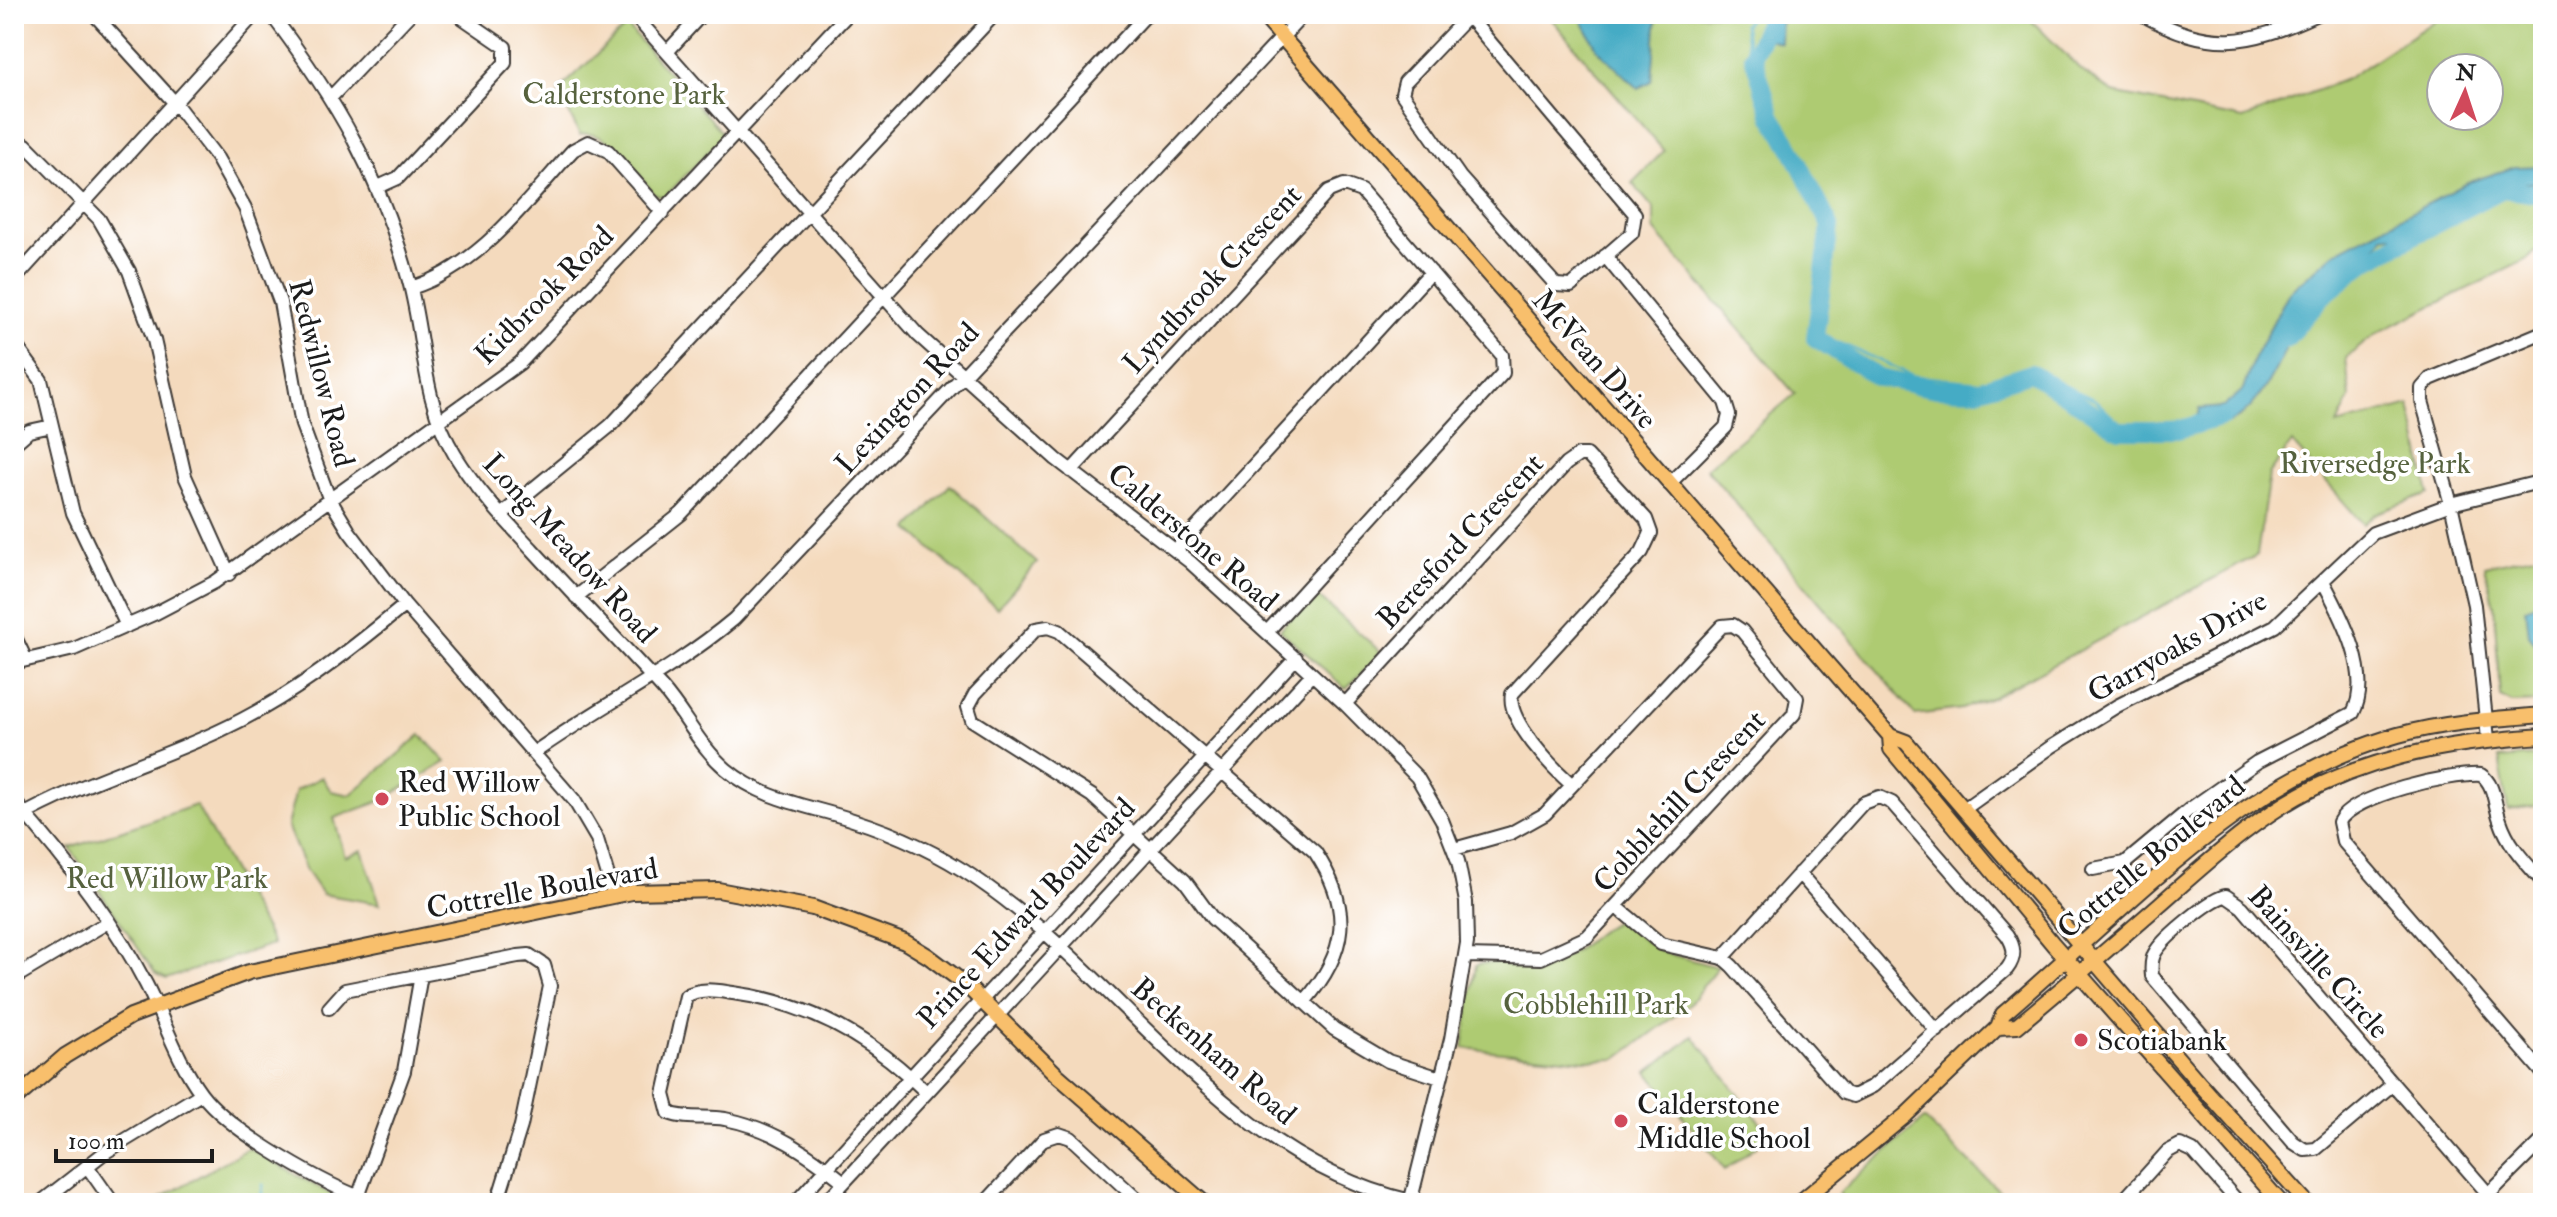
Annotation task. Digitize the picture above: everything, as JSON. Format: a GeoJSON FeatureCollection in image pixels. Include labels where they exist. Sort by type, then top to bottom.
{"type":"FeatureCollection","features":[{"type":"Feature","properties":{"kind":"main road","name":"McVean Drive"},"geometry":{"type":"LineString","coordinates":[[1262,14],[1890,736],[1906,742],[2307,1203]]}},
{"type":"Feature","properties":{"kind":"main road","name":"Cottrelle Boulevard"},"geometry":{"type":"LineString","coordinates":[[1799,1203],[1906,1115],[1998,1027],[2003,1014],[2234,816],[2285,783],[2326,762],[2398,735],[2485,719],[2539,716]]}},
{"type":"Feature","properties":{"kind":"main road","name":"McVean Drive"},"geometry":{"type":"LineString","coordinates":[[1890,736],[1891,749],[2080,974],[2281,1203]]}},
{"type":"Feature","properties":{"kind":"main road","name":"Cottrelle Boulevard"},"geometry":{"type":"LineString","coordinates":[[1998,1027],[2017,1026],[2213,858],[2294,799],[2386,760],[2488,739],[2543,736]]}},
{"type":"Feature","properties":{"kind":"main road","name":"Cottrelle Boulevard"},"geometry":{"type":"LineString","coordinates":[[14,1100],[79,1047],[131,1016],[267,967],[632,892],[718,890],[813,908],[905,942],[964,983],[997,1017],[1204,1203]]}},
{"type":"Feature","properties":{"kind":"street","name":"Redwillow Road"},"geometry":{"type":"LineString","coordinates":[[94,14],[174,102],[232,183],[261,245],[285,321],[305,438],[329,498],[349,531],[405,605],[535,752],[590,825],[604,857],[614,896]]}},
{"type":"Feature","properties":{"kind":"street"},"geometry":{"type":"LineString","coordinates":[[14,280],[255,14]]}},
{"type":"Feature","properties":{"kind":"street","name":"Long Meadow Road"},"geometry":{"type":"LineString","coordinates":[[271,14],[332,96],[378,187],[411,288],[429,394],[439,425],[458,461],[501,515],[652,678],[714,758],[746,784],[786,802],[854,820],[924,849],[994,891],[1044,932]]}},
{"type":"Feature","properties":{"kind":"street"},"geometry":{"type":"LineString","coordinates":[[332,96],[410,14]]}},
{"type":"Feature","properties":{"kind":"street"},"geometry":{"type":"LineString","coordinates":[[378,187],[398,178],[505,63],[505,47],[457,14]]}},
{"type":"Feature","properties":{"kind":"street","name":"Calderstone Road"},"geometry":{"type":"LineString","coordinates":[[633,14],[884,298],[963,376],[1071,471],[1176,550],[1345,704],[1417,777],[1454,849],[1466,902],[1467,956],[1410,1202]]}},
{"type":"Feature","properties":{"kind":"street"},"geometry":{"type":"LineString","coordinates":[[667,52],[702,14]]}},
{"type":"Feature","properties":{"kind":"street","name":"Kidbrook Road"},"geometry":{"type":"LineString","coordinates":[[20,661],[74,649],[185,600],[229,574],[329,498],[439,425],[520,363],[848,14]]}},
{"type":"Feature","properties":{"kind":"street"},"geometry":{"type":"LineString","coordinates":[[501,515],[610,426],[995,14]]}},
{"type":"Feature","properties":{"kind":"street"},"geometry":{"type":"LineString","coordinates":[[576,597],[681,514],[1147,14]]}},
{"type":"Feature","properties":{"kind":"street","name":"Lexington Road"},"geometry":{"type":"LineString","coordinates":[[535,752],[583,718],[693,653],[734,619],[1304,14]]}},
{"type":"Feature","properties":{"kind":"street"},"geometry":{"type":"LineString","coordinates":[[2149,16],[2193,38],[2237,42],[2271,35],[2317,14]]}},
{"type":"Feature","properties":{"kind":"street"},"geometry":{"type":"LineString","coordinates":[[1469,15],[1632,208],[1636,221],[1632,233],[1571,286],[1556,285],[1460,177],[1406,104],[1402,94],[1405,82],[1469,15]]}},
{"type":"Feature","properties":{"kind":"street"},"geometry":{"type":"LineString","coordinates":[[14,140],[26,145],[85,202],[121,254],[140,295],[158,354],[185,476],[229,574]]}},
{"type":"Feature","properties":{"kind":"street"},"geometry":{"type":"LineString","coordinates":[[411,288],[440,279],[465,263],[573,150],[588,142],[608,151],[663,213]]}},
{"type":"Feature","properties":{"kind":"street","name":"Lyndbrook Crescent"},"geometry":{"type":"LineString","coordinates":[[1071,471],[1336,186],[1353,186],[1361,191],[1502,355],[1501,377],[1267,632]]}},
{"type":"Feature","properties":{"kind":"street"},"geometry":{"type":"LineString","coordinates":[[1605,256],[1725,402],[1729,415],[1726,427],[1669,484]]}},
{"type":"Feature","properties":{"kind":"street"},"geometry":{"type":"LineString","coordinates":[[1176,550],[1431,272]]}},
{"type":"Feature","properties":{"kind":"street"},"geometry":{"type":"LineString","coordinates":[[2488,739],[2474,605],[2451,504],[2422,401],[2422,388],[2430,379],[2543,332]]}},
{"type":"Feature","properties":{"kind":"street"},"geometry":{"type":"LineString","coordinates":[[14,343],[41,380],[73,513],[127,626]]}},
{"type":"Feature","properties":{"kind":"street"},"geometry":{"type":"LineString","coordinates":[[14,444],[29,431],[52,426]]}},
{"type":"Feature","properties":{"kind":"street","name":"Beresford Crescent"},"geometry":{"type":"LineString","coordinates":[[1345,704],[1566,464],[1579,455],[1587,455],[1646,519],[1651,533],[1642,552],[1512,694],[1514,714],[1544,758],[1572,785]]}},
{"type":"Feature","properties":{"kind":"street","name":"Garryoaks Drive"},"geometry":{"type":"LineString","coordinates":[[1964,809],[2051,747],[2117,706],[2275,626],[2324,583],[2373,533],[2451,504],[2543,481]]}},
{"type":"Feature","properties":{"kind":"street"},"geometry":{"type":"LineString","coordinates":[[2093,869],[2125,863],[2190,809],[2257,762],[2353,713],[2359,702],[2353,641],[2324,583]]}},
{"type":"Feature","properties":{"kind":"street"},"geometry":{"type":"LineString","coordinates":[[20,817],[92,781],[189,744],[248,716],[338,660],[405,605]]}},
{"type":"Feature","properties":{"kind":"street","name":"Cobblehill Crescent"},"geometry":{"type":"LineString","coordinates":[[1454,849],[1526,825],[1545,814],[1722,626],[1733,625],[1742,631],[1797,698],[1794,714],[1587,937],[1551,956],[1519,960],[1467,956]]}},
{"type":"Feature","properties":{"kind":"street"},"geometry":{"type":"LineString","coordinates":[[1304,1002],[1328,973],[1339,946],[1340,916],[1333,886],[1306,841],[1059,631],[1048,627],[1032,632],[975,694],[969,714],[978,726],[1076,785],[1134,834],[1185,881],[1212,918],[1304,1002],[1334,1029],[1369,1051],[1440,1078]]}},
{"type":"Feature","properties":{"kind":"street"},"geometry":{"type":"LineString","coordinates":[[14,635],[20,661]]}},
{"type":"Feature","properties":{"kind":"street","name":"Prince Edward Boulevard"},"geometry":{"type":"LineString","coordinates":[[795,1203],[1296,658]]}},
{"type":"Feature","properties":{"kind":"street","name":"Prince Edward Boulevard"},"geometry":{"type":"LineString","coordinates":[[825,1203],[1312,674]]}},
{"type":"Feature","properties":{"kind":"street"},"geometry":{"type":"LineString","coordinates":[[2543,882],[2510,842],[2499,820],[2491,785],[2481,775],[2459,776],[2396,791],[2356,805],[2339,822],[2343,841],[2543,1073]]}},
{"type":"Feature","properties":{"kind":"street"},"geometry":{"type":"LineString","coordinates":[[1617,907],[1657,942],[1680,951],[1723,958],[1848,1095],[1860,1096],[1867,1091],[2007,969],[2014,957],[2013,944],[1986,911],[1892,803],[1879,797],[1863,803],[1723,958]]}},
{"type":"Feature","properties":{"kind":"street"},"geometry":{"type":"LineString","coordinates":[[14,801],[20,817],[108,922],[157,1006],[201,1094],[251,1136],[358,1197],[375,1203]]}},
{"type":"Feature","properties":{"kind":"street"},"geometry":{"type":"LineString","coordinates":[[1799,873],[1937,1031]]}},
{"type":"Feature","properties":{"kind":"street","name":"Bainsville Circle"},"geometry":{"type":"LineString","coordinates":[[2393,1084],[2321,1147],[2311,1150],[2299,1148],[2152,976],[2155,952],[2210,902],[2218,897],[2234,899],[2393,1084],[2485,1199]]}},
{"type":"Feature","properties":{"kind":"street"},"geometry":{"type":"LineString","coordinates":[[14,978],[108,922]]}},
{"type":"Feature","properties":{"kind":"street","name":"Beckenham Road"},"geometry":{"type":"LineString","coordinates":[[1044,932],[1260,1131],[1325,1171],[1410,1202]]}},
{"type":"Feature","properties":{"kind":"street"},"geometry":{"type":"LineString","coordinates":[[329,1008],[345,990],[529,955],[544,965],[550,986],[521,1126],[497,1203]]}},
{"type":"Feature","properties":{"kind":"street"},"geometry":{"type":"LineString","coordinates":[[358,1197],[404,1071],[421,975]]}},
{"type":"Feature","properties":{"kind":"street"},"geometry":{"type":"LineString","coordinates":[[844,1182],[790,1143],[757,1128],[709,1117],[669,1113],[664,1094],[686,996],[695,991],[717,991],[792,1006],[857,1036],[926,1092]]}},
{"type":"Feature","properties":{"kind":"street"},"geometry":{"type":"LineString","coordinates":[[40,1203],[87,1166],[201,1094]]}},
{"type":"Feature","properties":{"kind":"street"},"geometry":{"type":"LineString","coordinates":[[985,1203],[1044,1139],[1059,1134],[1074,1141],[1141,1203]]}},
{"type":"Feature","properties":{"kind":"street"},"geometry":{"type":"LineString","coordinates":[[2485,1199],[2543,1140]]}},
{"type":"Feature","properties":{"kind":"street"},"geometry":{"type":"LineString","coordinates":[[2121,1203],[2167,1152],[2180,1145],[2193,1151],[2239,1203]]}},
{"type":"Feature","properties":{"kind":"street"},"geometry":{"type":"LineString","coordinates":[[87,1166],[113,1203]]}},
{"type":"Feature","properties":{"kind":"green space","name":"Riversedge Park"},"geometry":{"type":"Polygon","coordinates":[[[1547,14],[2025,14],[2082,71],[2113,93],[2243,119],[2346,79],[2445,14],[2543,14],[2543,244],[2528,259],[2377,333],[2346,358],[2350,398],[2337,425],[2410,405],[2429,494],[2377,513],[2363,524],[2292,443],[2269,475],[2257,555],[1993,697],[1962,709],[1915,715],[1706,468],[1795,394],[1654,230],[1654,209],[1632,183],[1664,151],[1547,14]]]}},
{"type":"Feature","properties":{"kind":"green space","name":"Calderstone Park"},"geometry":{"type":"Polygon","coordinates":[[[627,26],[724,135],[665,197],[655,195],[612,145],[591,134],[580,135],[558,91],[627,26]]]}},
{"type":"Feature","properties":{"kind":"green space"},"geometry":{"type":"Polygon","coordinates":[[[950,485],[1037,563],[997,608],[909,529],[950,485]]]}},
{"type":"Feature","properties":{"kind":"green space"},"geometry":{"type":"Polygon","coordinates":[[[2543,553],[2543,702],[2512,703],[2500,697],[2494,605],[2484,566],[2543,553]]]}},
{"type":"Feature","properties":{"kind":"green space"},"geometry":{"type":"Polygon","coordinates":[[[1312,591],[1382,653],[1346,689],[1280,630],[1312,591]]]}},
{"type":"Feature","properties":{"kind":"green space"},"geometry":{"type":"Polygon","coordinates":[[[421,735],[446,762],[381,801],[334,818],[345,857],[362,850],[380,904],[322,894],[306,871],[287,826],[296,790],[322,777],[331,791],[350,795],[421,735]]]}},
{"type":"Feature","properties":{"kind":"green space"},"geometry":{"type":"Polygon","coordinates":[[[2534,756],[2543,783],[2543,805],[2508,810],[2499,759],[2534,756]]]}},
{"type":"Feature","properties":{"kind":"green space","name":"Red Willow Park"},"geometry":{"type":"Polygon","coordinates":[[[196,805],[273,944],[166,979],[155,973],[70,848],[196,805]]]}},
{"type":"Feature","properties":{"kind":"green space","name":"Cobblehill Park"},"geometry":{"type":"Polygon","coordinates":[[[1617,921],[1662,952],[1717,967],[1689,1005],[1617,1059],[1584,1060],[1463,1048],[1476,965],[1552,962],[1571,953],[1617,921]]]}},
{"type":"Feature","properties":{"kind":"green space"},"geometry":{"type":"Polygon","coordinates":[[[1693,1036],[1770,1135],[1725,1170],[1648,1072],[1693,1036]]]}},
{"type":"Feature","properties":{"kind":"green space"},"geometry":{"type":"Polygon","coordinates":[[[1924,1119],[2012,1203],[1847,1203],[1839,1193],[1924,1119]]]}},
{"type":"Feature","properties":{"kind":"green space"},"geometry":{"type":"Polygon","coordinates":[[[249,1148],[346,1203],[152,1203],[249,1148]]]}},
{"type":"Feature","properties":{"kind":"water"},"geometry":{"type":"Polygon","coordinates":[[[1578,14],[1657,14],[1652,81],[1638,88],[1598,50],[1578,14]]]}},
{"type":"Feature","properties":{"kind":"water"},"geometry":{"type":"Polygon","coordinates":[[[1757,14],[1781,14],[1780,43],[1768,39],[1757,14]]]}},
{"type":"Feature","properties":{"kind":"water"},"geometry":{"type":"Polygon","coordinates":[[[2543,166],[2543,181],[2486,196],[2399,241],[2391,235],[2383,236],[2370,253],[2311,300],[2268,383],[2253,404],[2237,419],[2218,426],[2196,421],[2199,409],[2223,407],[2243,390],[2253,360],[2289,292],[2334,253],[2469,182],[2515,167],[2543,166]]]}},
{"type":"Feature","properties":{"kind":"water"},"geometry":{"type":"Polygon","coordinates":[[[2537,603],[2543,606],[2543,635],[2535,643],[2529,635],[2526,608],[2537,603]]]}},
{"type":"Feature","properties":{"kind":"waterway"},"geometry":{"type":"LineString","coordinates":[[1753,14],[1744,24],[1760,105],[1802,160],[1824,200],[1828,231],[1816,306],[1822,335],[1914,376],[1977,382],[2019,372],[2057,382],[2095,400],[2121,425],[2196,421]]}},
{"type":"Feature","properties":{"kind":"waterway"},"geometry":{"type":"LineString","coordinates":[[1771,14],[1753,56],[1772,117],[1792,149],[1830,226],[1815,338],[1879,378],[1936,389],[1978,390],[2031,373],[2119,430],[2177,430],[2223,417]]}},
{"type":"Feature","properties":{"kind":"waterway"},"geometry":{"type":"LineString","coordinates":[[2286,339],[2322,297],[2368,260],[2503,189],[2536,194],[2543,185]]}},
{"type":"Feature","properties":{"kind":"waterway"},"geometry":{"type":"LineString","coordinates":[[261,1203],[263,1185]]}},
{"type":"Feature","properties":{"kind":"place","name":"Red Willow Public School"},"geometry":{"type":"Point","coordinates":[382,799]}},
{"type":"Feature","properties":{"kind":"place","name":"Scotiabank"},"geometry":{"type":"Point","coordinates":[2081,1040]}},
{"type":"Feature","properties":{"kind":"place","name":"Calderstone Middle School"},"geometry":{"type":"Point","coordinates":[1621,1121]}}]}
